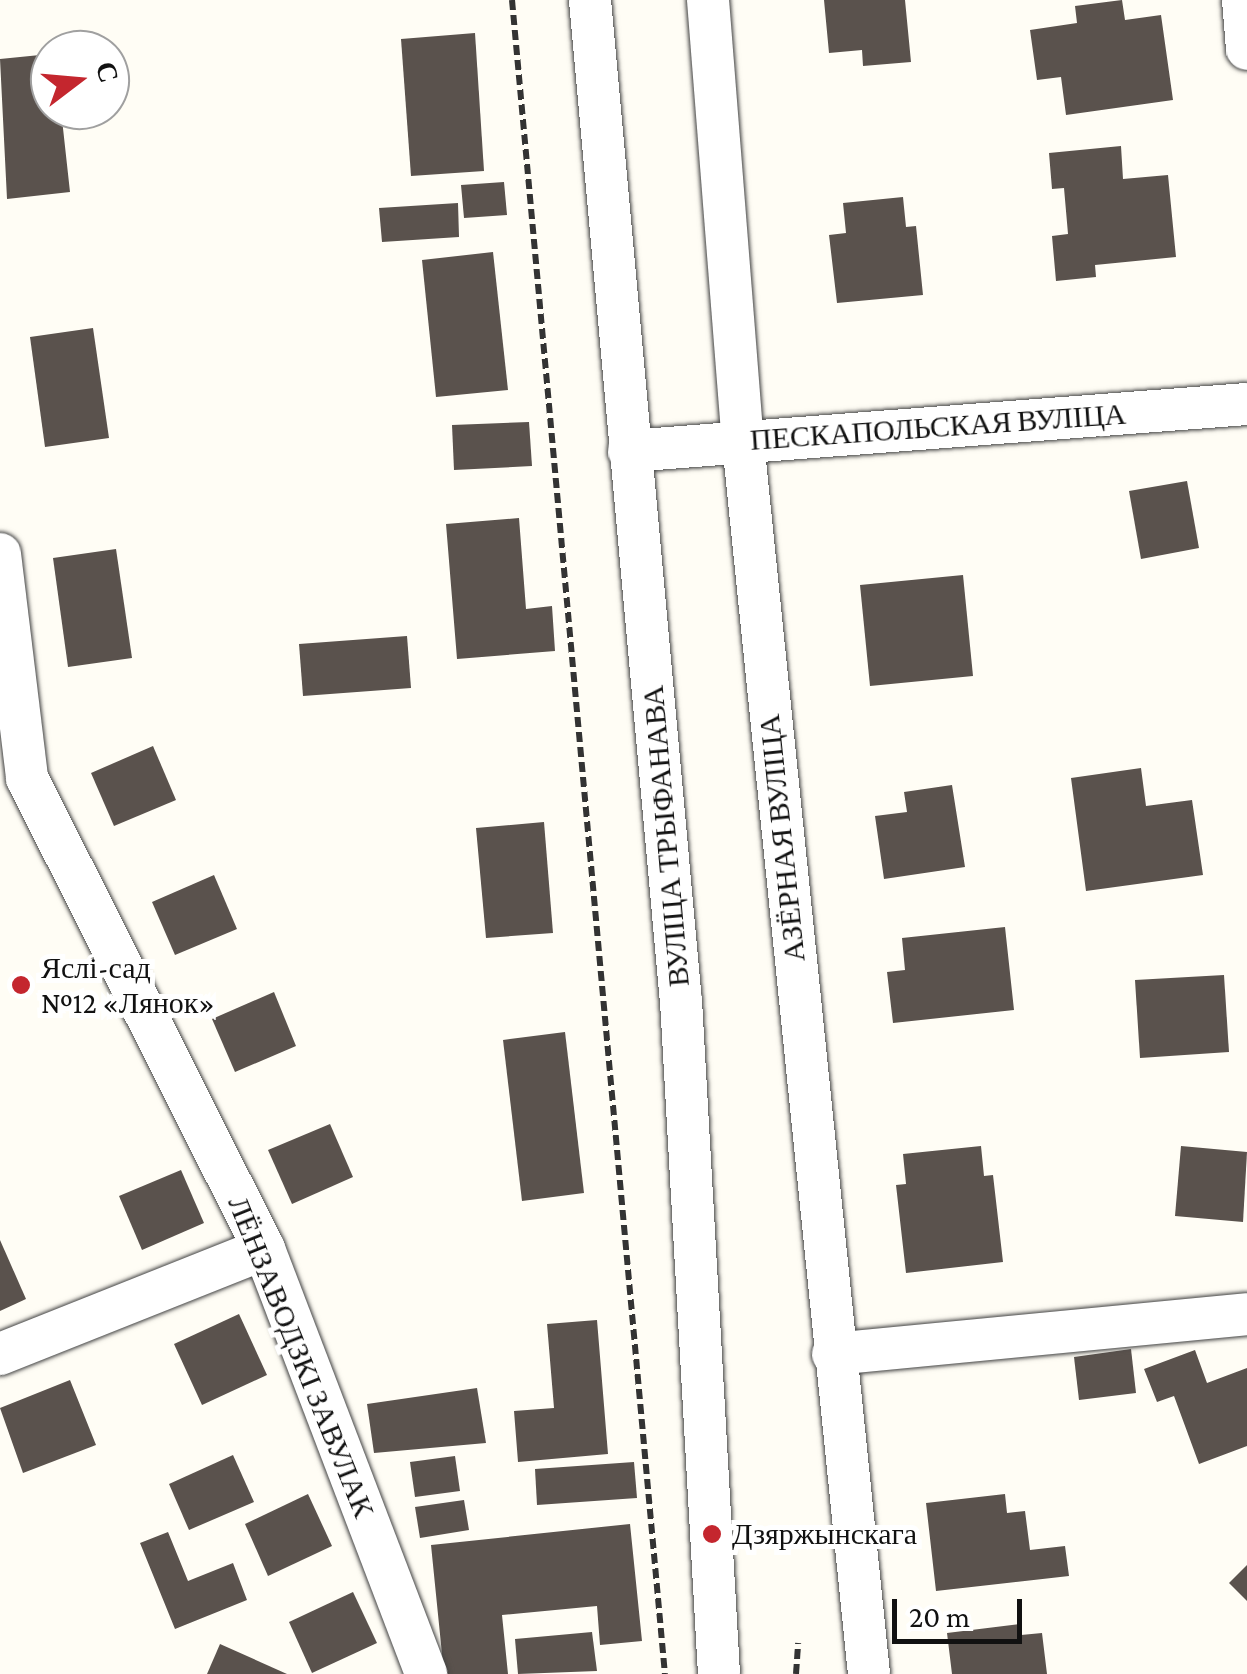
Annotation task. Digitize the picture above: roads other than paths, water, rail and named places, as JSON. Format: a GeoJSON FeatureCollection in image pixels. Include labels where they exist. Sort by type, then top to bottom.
{"type":"FeatureCollection","features":[{"type":"Feature","properties":{"kind":"street","name":"ВУЛІЦА ТРЫФАНАВА"},"geometry":{"type":"LineString","coordinates":[[590,0],[681,1000],[719,1674]]}},
{"type":"Feature","properties":{"kind":"street","name":"АЗЁРНАЯ ВУЛІЦА"},"geometry":{"type":"LineString","coordinates":[[708,0],[743,442],[832,1354],[868,1674]]}},
{"type":"Feature","properties":{"kind":"street"},"geometry":{"type":"LineString","coordinates":[[1243,0],[1247,49]]}},
{"type":"Feature","properties":{"kind":"street","name":"ПЕСКАПОЛЬСКАЯ ВУЛІЦА"},"geometry":{"type":"LineString","coordinates":[[629,452],[1247,404]]}},
{"type":"Feature","properties":{"kind":"street","name":"ЛЁНЗАВОДЗКІ ЗАВУЛАК"},"geometry":{"type":"LineString","coordinates":[[0,554],[14,785],[264,1249],[426,1674]]}},
{"type":"Feature","properties":{"kind":"street"},"geometry":{"type":"LineString","coordinates":[[0,1354],[264,1249]]}},
{"type":"Feature","properties":{"kind":"street"},"geometry":{"type":"LineString","coordinates":[[832,1354],[1247,1314]]}},
{"type":"Feature","properties":{"kind":"place","name":"Яслі-сад №12 «Лянок»"},"geometry":{"type":"Point","coordinates":[21,985]}},
{"type":"Feature","properties":{"kind":"place","name":"Дзяржынскага"},"geometry":{"type":"Point","coordinates":[712,1534]}}]}
